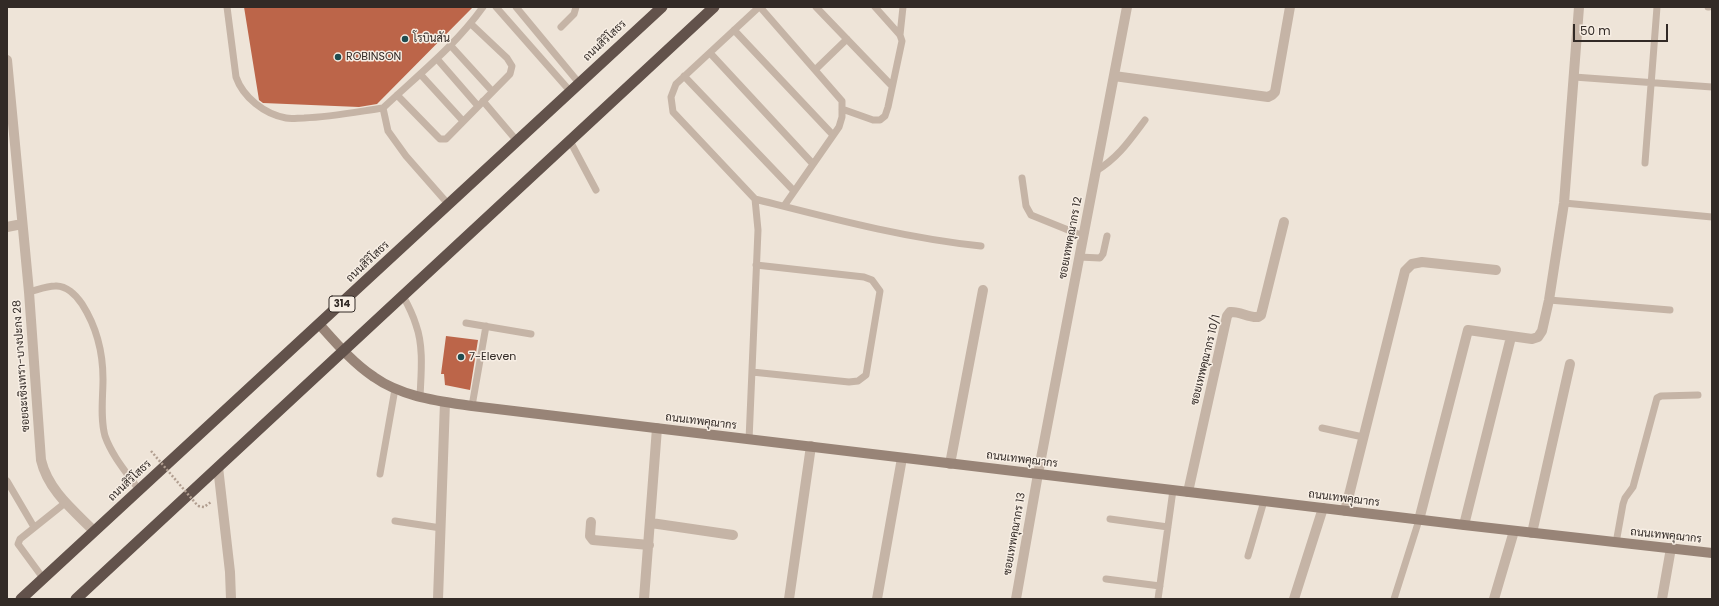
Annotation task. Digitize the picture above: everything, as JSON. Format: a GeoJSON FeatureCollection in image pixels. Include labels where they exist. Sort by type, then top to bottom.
{"type":"FeatureCollection","features":[{"type":"Feature","properties":{"kind":"highway","name":"ถนนสิริโสธร"},"geometry":{"type":"LineString","coordinates":[[21,599],[662,7]]}},
{"type":"Feature","properties":{"kind":"highway"},"geometry":{"type":"LineString","coordinates":[[76,599],[714,7]]}},
{"type":"Feature","properties":{"kind":"main road","name":"ถนนเทพคุณากร"},"geometry":{"type":"LineString","coordinates":[[319,324],[343,351],[375,378],[395,388],[420,397],[444,402],[1419,520],[1712,553]]}},
{"type":"Feature","properties":{"kind":"street","name":"ซอยเทพคุณากร 12"},"geometry":{"type":"LineString","coordinates":[[1038,474],[1127,7]]}},
{"type":"Feature","properties":{"kind":"street"},"geometry":{"type":"LineString","coordinates":[[1114,76],[1268,97],[1272,96],[1275,92],[1290,7]]}},
{"type":"Feature","properties":{"kind":"street"},"geometry":{"type":"LineString","coordinates":[[1419,520],[1468,330],[1532,339],[1538,337],[1542,331],[1549,300],[1564,203],[1579,7]]}},
{"type":"Feature","properties":{"kind":"street","name":"ซอยฉะเชิงเทรา-บางปะกง 28"},"geometry":{"type":"LineString","coordinates":[[7,60],[9,99],[29,292],[41,460],[44,472],[50,483],[65,503],[94,531]]}},
{"type":"Feature","properties":{"kind":"street","name":"ซอยเทพคุณากร 10/1"},"geometry":{"type":"LineString","coordinates":[[1188,492],[1227,316],[1230,312],[1236,312],[1254,318],[1261,315],[1284,222]]}},
{"type":"Feature","properties":{"kind":"street"},"geometry":{"type":"LineString","coordinates":[[7,227],[22,224]]}},
{"type":"Feature","properties":{"kind":"street"},"geometry":{"type":"LineString","coordinates":[[1345,511],[1405,270],[1412,264],[1422,262],[1496,270]]}},
{"type":"Feature","properties":{"kind":"street"},"geometry":{"type":"LineString","coordinates":[[950,464],[983,290]]}},
{"type":"Feature","properties":{"kind":"street"},"geometry":{"type":"LineString","coordinates":[[1464,525],[1511,337]]}},
{"type":"Feature","properties":{"kind":"street"},"geometry":{"type":"LineString","coordinates":[[1532,533],[1570,364]]}},
{"type":"Feature","properties":{"kind":"street"},"geometry":{"type":"LineString","coordinates":[[438,599],[444,402]]}},
{"type":"Feature","properties":{"kind":"street"},"geometry":{"type":"LineString","coordinates":[[644,599],[651,523],[657,428]]}},
{"type":"Feature","properties":{"kind":"street"},"geometry":{"type":"LineString","coordinates":[[789,599],[811,446]]}},
{"type":"Feature","properties":{"kind":"street"},"geometry":{"type":"LineString","coordinates":[[877,599],[902,458]]}},
{"type":"Feature","properties":{"kind":"street"},"geometry":{"type":"LineString","coordinates":[[218,467],[230,572],[231,599]]}},
{"type":"Feature","properties":{"kind":"street","name":"ซอยเทพคุณากร 13"},"geometry":{"type":"LineString","coordinates":[[1016,599],[1038,474]]}},
{"type":"Feature","properties":{"kind":"street"},"geometry":{"type":"LineString","coordinates":[[1294,599],[1323,508]]}},
{"type":"Feature","properties":{"kind":"street"},"geometry":{"type":"LineString","coordinates":[[591,522],[590,536],[593,540],[648,545]]}},
{"type":"Feature","properties":{"kind":"street"},"geometry":{"type":"LineString","coordinates":[[651,523],[733,535]]}},
{"type":"Feature","properties":{"kind":"street"},"geometry":{"type":"LineString","coordinates":[[1494,599],[1514,531]]}},
{"type":"Feature","properties":{"kind":"street"},"geometry":{"type":"LineString","coordinates":[[1662,599],[1671,548]]}},
{"type":"Feature","properties":{"kind":"lane"},"geometry":{"type":"LineString","coordinates":[[226,7],[236,77],[240,86],[245,94],[273,114],[287,118],[326,117],[383,108],[438,60],[471,24],[483,7]]}},
{"type":"Feature","properties":{"kind":"lane"},"geometry":{"type":"LineString","coordinates":[[496,7],[570,92]]}},
{"type":"Feature","properties":{"kind":"lane"},"geometry":{"type":"LineString","coordinates":[[561,27],[574,14],[576,7]]}},
{"type":"Feature","properties":{"kind":"lane"},"geometry":{"type":"LineString","coordinates":[[784,206],[838,127],[842,109],[842,101],[816,69],[759,7],[676,84],[671,97],[673,112],[755,199],[890,232],[943,242],[980,246]]}},
{"type":"Feature","properties":{"kind":"lane"},"geometry":{"type":"LineString","coordinates":[[816,7],[892,86]]}},
{"type":"Feature","properties":{"kind":"lane"},"geometry":{"type":"LineString","coordinates":[[875,7],[900,35]]}},
{"type":"Feature","properties":{"kind":"lane"},"geometry":{"type":"LineString","coordinates":[[842,109],[873,120],[880,120],[885,116],[901,50],[900,35],[903,7]]}},
{"type":"Feature","properties":{"kind":"lane"},"geometry":{"type":"LineString","coordinates":[[1645,163],[1657,7]]}},
{"type":"Feature","properties":{"kind":"lane"},"geometry":{"type":"LineString","coordinates":[[518,8],[579,83]]}},
{"type":"Feature","properties":{"kind":"lane"},"geometry":{"type":"LineString","coordinates":[[397,95],[440,139],[446,139],[510,74],[512,66],[507,58],[471,24]]}},
{"type":"Feature","properties":{"kind":"lane"},"geometry":{"type":"LineString","coordinates":[[734,30],[833,135]]}},
{"type":"Feature","properties":{"kind":"lane"},"geometry":{"type":"LineString","coordinates":[[816,69],[847,39]]}},
{"type":"Feature","properties":{"kind":"lane"},"geometry":{"type":"LineString","coordinates":[[451,46],[492,91]]}},
{"type":"Feature","properties":{"kind":"lane"},"geometry":{"type":"LineString","coordinates":[[710,53],[813,164]]}},
{"type":"Feature","properties":{"kind":"lane"},"geometry":{"type":"LineString","coordinates":[[438,60],[517,142]]}},
{"type":"Feature","properties":{"kind":"lane"},"geometry":{"type":"LineString","coordinates":[[421,75],[463,121]]}},
{"type":"Feature","properties":{"kind":"lane"},"geometry":{"type":"LineString","coordinates":[[684,76],[794,191]]}},
{"type":"Feature","properties":{"kind":"lane"},"geometry":{"type":"LineString","coordinates":[[1574,77],[1712,87]]}},
{"type":"Feature","properties":{"kind":"lane"},"geometry":{"type":"LineString","coordinates":[[383,108],[388,131],[406,156],[449,205]]}},
{"type":"Feature","properties":{"kind":"lane"},"geometry":{"type":"LineString","coordinates":[[1096,171],[1111,162],[1121,152],[1145,120]]}},
{"type":"Feature","properties":{"kind":"lane"},"geometry":{"type":"LineString","coordinates":[[570,141],[596,190]]}},
{"type":"Feature","properties":{"kind":"lane"},"geometry":{"type":"LineString","coordinates":[[1022,178],[1026,206],[1031,215],[1083,236]]}},
{"type":"Feature","properties":{"kind":"lane"},"geometry":{"type":"LineString","coordinates":[[749,440],[758,230],[755,199]]}},
{"type":"Feature","properties":{"kind":"lane"},"geometry":{"type":"LineString","coordinates":[[1564,203],[1712,217]]}},
{"type":"Feature","properties":{"kind":"lane"},"geometry":{"type":"LineString","coordinates":[[1080,257],[1100,258],[1103,254],[1107,236]]}},
{"type":"Feature","properties":{"kind":"lane"},"geometry":{"type":"LineString","coordinates":[[752,372],[849,382],[858,381],[866,375],[880,291],[872,280],[864,278],[756,265]]}},
{"type":"Feature","properties":{"kind":"lane"},"geometry":{"type":"LineString","coordinates":[[29,292],[56,286],[65,288],[77,296],[86,310],[101,352],[103,376],[102,413],[105,436],[114,454],[139,490]]}},
{"type":"Feature","properties":{"kind":"lane"},"geometry":{"type":"LineString","coordinates":[[403,296],[417,325],[420,340],[422,371],[420,397]]}},
{"type":"Feature","properties":{"kind":"lane"},"geometry":{"type":"LineString","coordinates":[[1549,300],[1670,310]]}},
{"type":"Feature","properties":{"kind":"lane"},"geometry":{"type":"LineString","coordinates":[[466,323],[531,334]]}},
{"type":"Feature","properties":{"kind":"lane"},"geometry":{"type":"LineString","coordinates":[[472,406],[486,326]]}},
{"type":"Feature","properties":{"kind":"lane"},"geometry":{"type":"LineString","coordinates":[[380,474],[395,388]]}},
{"type":"Feature","properties":{"kind":"lane"},"geometry":{"type":"LineString","coordinates":[[1616,543],[1623,504],[1625,498],[1633,487],[1657,398],[1661,396],[1698,395]]}},
{"type":"Feature","properties":{"kind":"lane"},"geometry":{"type":"LineString","coordinates":[[1322,428],[1363,437]]}},
{"type":"Feature","properties":{"kind":"lane"},"geometry":{"type":"LineString","coordinates":[[7,482],[34,528]]}},
{"type":"Feature","properties":{"kind":"lane"},"geometry":{"type":"LineString","coordinates":[[1158,599],[1173,490]]}},
{"type":"Feature","properties":{"kind":"lane"},"geometry":{"type":"LineString","coordinates":[[1248,556],[1264,501]]}},
{"type":"Feature","properties":{"kind":"lane"},"geometry":{"type":"LineString","coordinates":[[43,578],[18,544],[20,539],[65,503]]}},
{"type":"Feature","properties":{"kind":"lane"},"geometry":{"type":"LineString","coordinates":[[1110,519],[1168,527]]}},
{"type":"Feature","properties":{"kind":"lane"},"geometry":{"type":"LineString","coordinates":[[1394,599],[1419,520]]}},
{"type":"Feature","properties":{"kind":"lane"},"geometry":{"type":"LineString","coordinates":[[395,521],[441,528]]}},
{"type":"Feature","properties":{"kind":"lane"},"geometry":{"type":"LineString","coordinates":[[1106,579],[1160,586]]}},
{"type":"Feature","properties":{"kind":"path"},"geometry":{"type":"LineString","coordinates":[[151,451],[198,506]]}},
{"type":"Feature","properties":{"kind":"building","name":"ROBINSON"},"geometry":{"type":"Polygon","coordinates":[[[244,7],[473,7],[377,104],[359,107],[263,103],[259,100],[244,7]]]}},
{"type":"Feature","properties":{"kind":"building","name":"7-Eleven"},"geometry":{"type":"Polygon","coordinates":[[[446,336],[478,340],[470,390],[445,385],[444,374],[441,374],[446,336]]]}},
{"type":"Feature","properties":{"kind":"place","name":"โรบินสัน"},"geometry":{"type":"Point","coordinates":[405,39]}},
{"type":"Feature","properties":{"kind":"place","name":"ROBINSON"},"geometry":{"type":"Point","coordinates":[338,57]}},
{"type":"Feature","properties":{"kind":"place","name":"7-Eleven"},"geometry":{"type":"Point","coordinates":[461,357]}}]}
